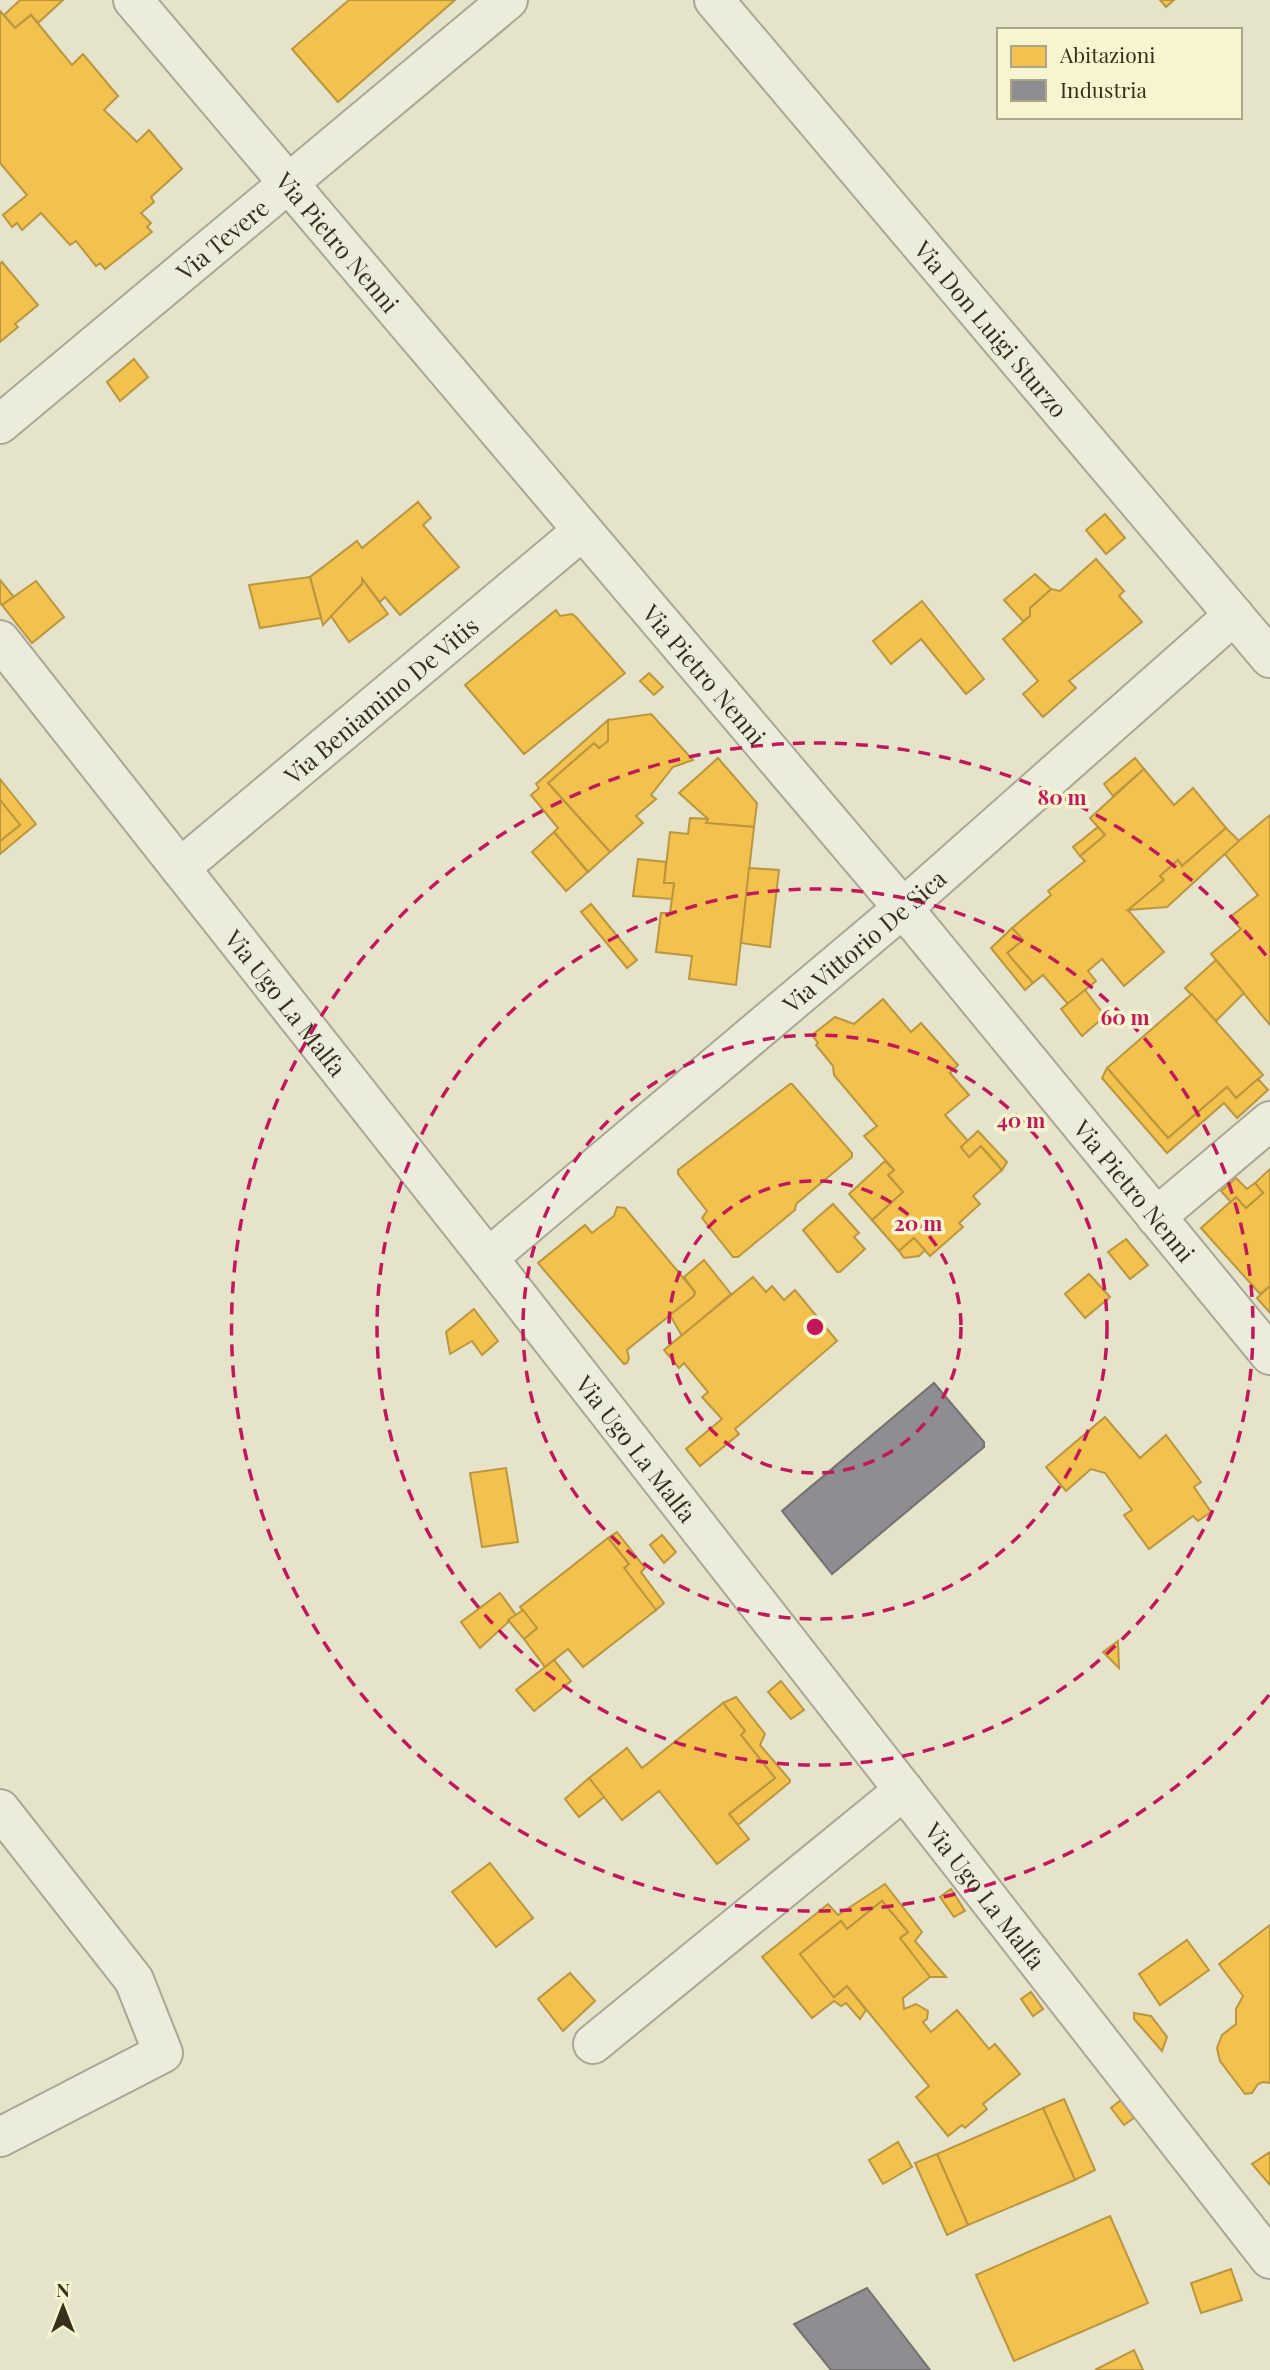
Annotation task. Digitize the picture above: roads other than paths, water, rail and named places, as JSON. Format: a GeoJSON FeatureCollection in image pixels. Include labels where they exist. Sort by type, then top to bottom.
{"type":"FeatureCollection","features":[{"type":"Feature","properties":{"kind":"street","name":"Via Pietro Nenni"},"geometry":{"type":"LineString","coordinates":[[133,0],[902,908],[1270,1355]]}},
{"type":"Feature","properties":{"kind":"street","name":"Via Tevere"},"geometry":{"type":"LineString","coordinates":[[0,424],[509,0]]}},
{"type":"Feature","properties":{"kind":"street","name":"Via Don Luigi Sturzo"},"geometry":{"type":"LineString","coordinates":[[715,0],[1270,658]]}},
{"type":"Feature","properties":{"kind":"street","name":"Via Beniamino De Vitis"},"geometry":{"type":"LineString","coordinates":[[180,868],[582,531]]}},
{"type":"Feature","properties":{"kind":"street","name":"Via Vittorio De Sica"},"geometry":{"type":"LineString","coordinates":[[488,1258],[902,908],[1234,615]]}},
{"type":"Feature","properties":{"kind":"street","name":"Via Ugo La Malfa"},"geometry":{"type":"LineString","coordinates":[[0,640],[488,1258],[1270,2259]]}},
{"type":"Feature","properties":{"kind":"street"},"geometry":{"type":"LineString","coordinates":[[1156,1217],[1270,1121]]}},
{"type":"Feature","properties":{"kind":"street"},"geometry":{"type":"LineString","coordinates":[[593,2044],[904,1790]]}},
{"type":"Feature","properties":{"kind":"street"},"geometry":{"type":"LineString","coordinates":[[0,1809],[134,1980],[163,2053],[0,2137]]}}]}
